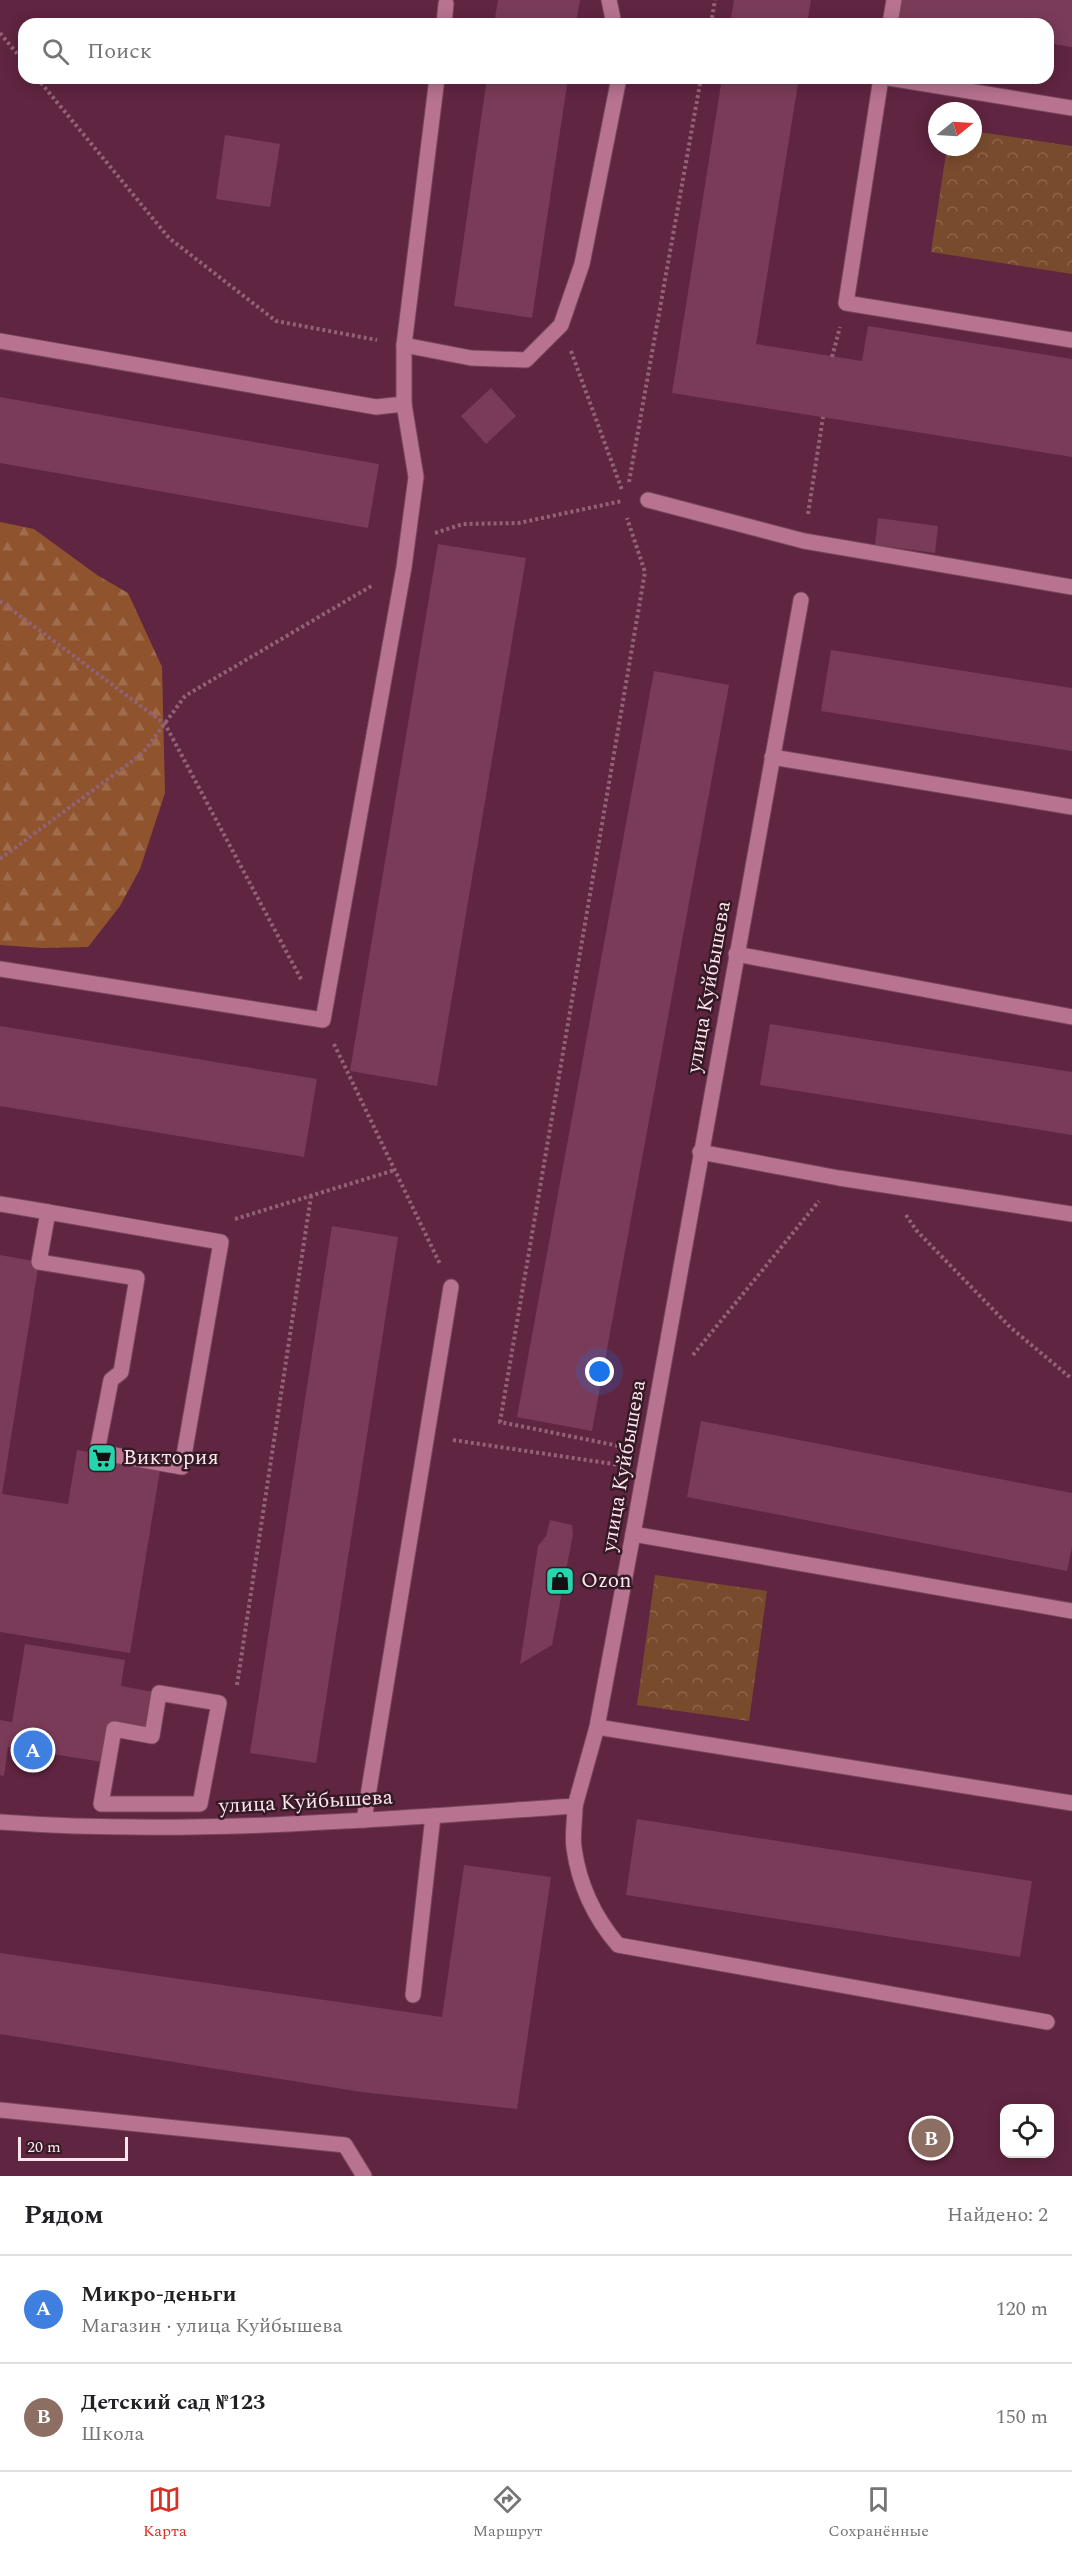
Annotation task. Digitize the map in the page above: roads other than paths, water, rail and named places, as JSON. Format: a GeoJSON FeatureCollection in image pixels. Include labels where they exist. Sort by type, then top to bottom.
{"type":"FeatureCollection","features":[{"type":"Feature","properties":{"kind":"street"},"geometry":{"type":"LineString","coordinates":[[609,0],[613,18]]}},
{"type":"Feature","properties":{"kind":"street"},"geometry":{"type":"LineString","coordinates":[[891,18],[894,0]]}},
{"type":"Feature","properties":{"kind":"street"},"geometry":{"type":"LineString","coordinates":[[445,18],[446,4]]}},
{"type":"Feature","properties":{"kind":"street"},"geometry":{"type":"LineString","coordinates":[[0,969],[323,1020],[404,567],[416,477],[404,404],[404,345],[436,84]]}},
{"type":"Feature","properties":{"kind":"street"},"geometry":{"type":"LineString","coordinates":[[404,345],[471,358],[526,360],[561,325],[582,264],[618,84]]}},
{"type":"Feature","properties":{"kind":"street"},"geometry":{"type":"LineString","coordinates":[[881,84],[846,303],[1072,340]]}},
{"type":"Feature","properties":{"kind":"street"},"geometry":{"type":"LineString","coordinates":[[926,84],[1072,108]]}},
{"type":"Feature","properties":{"kind":"street"},"geometry":{"type":"LineString","coordinates":[[0,341],[376,407],[404,404]]}},
{"type":"Feature","properties":{"kind":"street"},"geometry":{"type":"LineString","coordinates":[[648,500],[804,541],[1072,587]]}},
{"type":"Feature","properties":{"kind":"street","name":"улица Куйбышева"},"geometry":{"type":"LineString","coordinates":[[0,1822],[184,1828],[364,1821],[575,1806],[597,1727],[801,600]]}},
{"type":"Feature","properties":{"kind":"street"},"geometry":{"type":"LineString","coordinates":[[772,757],[1072,807]]}},
{"type":"Feature","properties":{"kind":"street"},"geometry":{"type":"LineString","coordinates":[[736,954],[1072,1017]]}},
{"type":"Feature","properties":{"kind":"street"},"geometry":{"type":"LineString","coordinates":[[700,1152],[839,1178],[1072,1214]]}},
{"type":"Feature","properties":{"kind":"street"},"geometry":{"type":"LineString","coordinates":[[0,1204],[48,1212],[221,1242],[182,1467],[97,1452],[111,1380],[121,1372],[136,1278],[39,1262],[48,1212]]}},
{"type":"Feature","properties":{"kind":"street"},"geometry":{"type":"LineString","coordinates":[[364,1821],[451,1287]]}},
{"type":"Feature","properties":{"kind":"street"},"geometry":{"type":"LineString","coordinates":[[633,1534],[1072,1611]]}},
{"type":"Feature","properties":{"kind":"street"},"geometry":{"type":"LineString","coordinates":[[159,1693],[219,1703],[200,1804],[188,1803],[101,1804],[114,1729],[152,1736],[159,1693]]}},
{"type":"Feature","properties":{"kind":"street"},"geometry":{"type":"LineString","coordinates":[[597,1727],[1072,1803]]}},
{"type":"Feature","properties":{"kind":"street"},"geometry":{"type":"LineString","coordinates":[[184,1828],[188,1803]]}},
{"type":"Feature","properties":{"kind":"street"},"geometry":{"type":"LineString","coordinates":[[575,1806],[574,1848],[590,1904],[603,1928],[618,1945],[1047,2022]]}},
{"type":"Feature","properties":{"kind":"street"},"geometry":{"type":"LineString","coordinates":[[414,1995],[433,1816]]}},
{"type":"Feature","properties":{"kind":"street"},"geometry":{"type":"LineString","coordinates":[[0,2110],[345,2145],[364,2176]]}},
{"type":"Feature","properties":{"kind":"place","name":"Виктория"},"geometry":{"type":"Point","coordinates":[102,1458]}},
{"type":"Feature","properties":{"kind":"place","name":"Ozon"},"geometry":{"type":"Point","coordinates":[560,1581]}},
{"type":"Feature","properties":{"kind":"place","name":"Микро-деньги"},"geometry":{"type":"Point","coordinates":[33,1750]}},
{"type":"Feature","properties":{"kind":"place","name":"Детский сад №123"},"geometry":{"type":"Point","coordinates":[931,2138]}}]}
